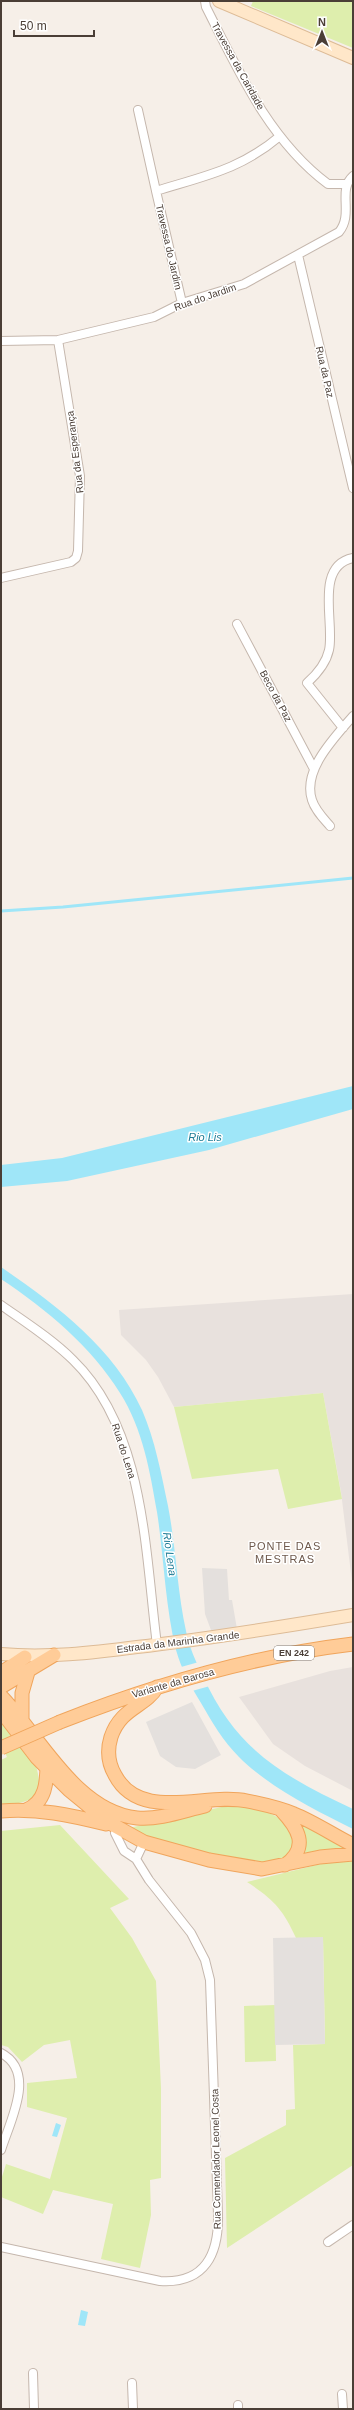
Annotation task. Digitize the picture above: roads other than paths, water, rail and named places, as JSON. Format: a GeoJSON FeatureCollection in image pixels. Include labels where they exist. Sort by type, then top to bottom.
{"type":"FeatureCollection","features":[{"type":"Feature","properties":{"kind":"main road"},"geometry":{"type":"LineString","coordinates":[[219,1],[353,58]]}},
{"type":"Feature","properties":{"kind":"main road","name":"Estrada da Marinha Grande"},"geometry":{"type":"LineString","coordinates":[[1,1654],[25,1657],[161,1645],[201,1640],[353,1615]]}},
{"type":"Feature","properties":{"kind":"main road","name":"Variante da Barosa"},"geometry":{"type":"LineString","coordinates":[[1,1748],[60,1722],[157,1687],[236,1665],[353,1644]]}},
{"type":"Feature","properties":{"kind":"main road"},"geometry":{"type":"LineString","coordinates":[[1,1687],[54,1655]]}},
{"type":"Feature","properties":{"kind":"main road"},"geometry":{"type":"LineString","coordinates":[[1,1673],[25,1657]]}},
{"type":"Feature","properties":{"kind":"main road"},"geometry":{"type":"LineString","coordinates":[[22,1722],[21,1698],[28,1672]]}},
{"type":"Feature","properties":{"kind":"main road"},"geometry":{"type":"LineString","coordinates":[[157,1687],[154,1694],[126,1714],[114,1731],[109,1754],[110,1766],[116,1778],[132,1793],[157,1803],[213,1798],[236,1799],[295,1814],[353,1845]]}},
{"type":"Feature","properties":{"kind":"main road"},"geometry":{"type":"LineString","coordinates":[[1,1696],[63,1771],[93,1799],[122,1815],[142,1818]]}},
{"type":"Feature","properties":{"kind":"main road"},"geometry":{"type":"LineString","coordinates":[[1,1711],[47,1769],[88,1807],[117,1827],[144,1842],[249,1868],[269,1869],[320,1856],[353,1854]]}},
{"type":"Feature","properties":{"kind":"main road"},"geometry":{"type":"LineString","coordinates":[[26,1810],[34,1807],[41,1800],[46,1785],[47,1769],[44,1749]]}},
{"type":"Feature","properties":{"kind":"main road"},"geometry":{"type":"LineString","coordinates":[[1,1811],[26,1810],[69,1814],[117,1827],[142,1818],[175,1814],[236,1799]]}},
{"type":"Feature","properties":{"kind":"main road"},"geometry":{"type":"LineString","coordinates":[[280,1810],[294,1825],[299,1841],[295,1856],[283,1866]]}},
{"type":"Feature","properties":{"kind":"street","name":"Travessa da Caridade"},"geometry":{"type":"LineString","coordinates":[[205,1],[206,7],[251,94],[280,136],[328,184],[347,184]]}},
{"type":"Feature","properties":{"kind":"street","name":"Travessa do Jardim"},"geometry":{"type":"LineString","coordinates":[[138,110],[182,303]]}},
{"type":"Feature","properties":{"kind":"street"},"geometry":{"type":"LineString","coordinates":[[156,191],[223,171],[247,161],[280,136]]}},
{"type":"Feature","properties":{"kind":"street"},"geometry":{"type":"LineString","coordinates":[[347,184],[353,176]]}},
{"type":"Feature","properties":{"kind":"street","name":"Rua do Jardim"},"geometry":{"type":"LineString","coordinates":[[1,341],[58,340],[154,317],[182,303],[244,284],[298,255],[342,228],[347,212],[347,184]]}},
{"type":"Feature","properties":{"kind":"street","name":"Rua da Paz"},"geometry":{"type":"LineString","coordinates":[[298,255],[353,488]]}},
{"type":"Feature","properties":{"kind":"street","name":"Rua da Esperança"},"geometry":{"type":"LineString","coordinates":[[1,578],[71,562],[76,558],[78,551],[80,476],[58,340]]}},
{"type":"Feature","properties":{"kind":"street"},"geometry":{"type":"LineString","coordinates":[[343,728],[307,683],[316,675],[329,651],[331,637],[330,581],[339,564],[353,558]]}},
{"type":"Feature","properties":{"kind":"street","name":"Beco da Paz"},"geometry":{"type":"LineString","coordinates":[[237,624],[314,769]]}},
{"type":"Feature","properties":{"kind":"street"},"geometry":{"type":"LineString","coordinates":[[330,826],[316,810],[311,799],[310,786],[314,769],[353,716]]}},
{"type":"Feature","properties":{"kind":"street","name":"Rua do Lena"},"geometry":{"type":"LineString","coordinates":[[1,1305],[50,1340],[74,1360],[90,1379],[120,1432],[138,1496],[161,1645]]}},
{"type":"Feature","properties":{"kind":"street","name":"Rua Comendador Leonel Costa"},"geometry":{"type":"LineString","coordinates":[[1,2246],[160,2281],[173,2282],[196,2274],[205,2266],[212,2254],[218,2228],[210,1980],[205,1960],[191,1933],[149,1880],[136,1859],[124,1851],[115,1833],[117,1827]]}},
{"type":"Feature","properties":{"kind":"street"},"geometry":{"type":"LineString","coordinates":[[136,1859],[144,1842]]}},
{"type":"Feature","properties":{"kind":"street"},"geometry":{"type":"LineString","coordinates":[[1,2053],[9,2058],[15,2065],[20,2084],[19,2094],[1,2150]]}},
{"type":"Feature","properties":{"kind":"street"},"geometry":{"type":"LineString","coordinates":[[328,2242],[353,2224]]}},
{"type":"Feature","properties":{"kind":"street"},"geometry":{"type":"LineString","coordinates":[[33,2373],[34,2409]]}},
{"type":"Feature","properties":{"kind":"street"},"geometry":{"type":"LineString","coordinates":[[132,2383],[133,2409]]}},
{"type":"Feature","properties":{"kind":"street"},"geometry":{"type":"LineString","coordinates":[[342,2394],[343,2409]]}},
{"type":"Feature","properties":{"kind":"water","name":"Rio Lis"},"geometry":{"type":"Polygon","coordinates":[[[353,1086],[353,1109],[209,1150],[67,1181],[1,1187],[1,1165],[62,1158],[353,1086]]]}},
{"type":"Feature","properties":{"kind":"water","name":"Rio Lena"},"geometry":{"type":"Polygon","coordinates":[[[1,1267],[62,1312],[99,1347],[116,1367],[142,1410],[154,1445],[168,1506],[187,1637],[195,1660],[216,1702],[247,1742],[264,1758],[283,1772],[305,1785],[353,1809],[353,1829],[308,1806],[264,1778],[233,1751],[214,1724],[190,1684],[176,1650],[169,1616],[152,1482],[140,1436],[128,1407],[108,1376],[82,1344],[35,1303],[1,1279],[1,1267]]]}},
{"type":"Feature","properties":{"kind":"water"},"geometry":{"type":"Polygon","coordinates":[[[56,2123],[61,2125],[57,2137],[52,2136],[56,2123]]]}},
{"type":"Feature","properties":{"kind":"water"},"geometry":{"type":"Polygon","coordinates":[[[81,2310],[88,2312],[85,2326],[78,2325],[81,2310]]]}},
{"type":"Feature","properties":{"kind":"waterway"},"geometry":{"type":"LineString","coordinates":[[1,911],[63,907],[353,878]]}},
{"type":"Feature","properties":{"kind":"district","name":"PONTE DAS MESTRAS"},"geometry":{"type":"Point","coordinates":[285,1552]}}]}
